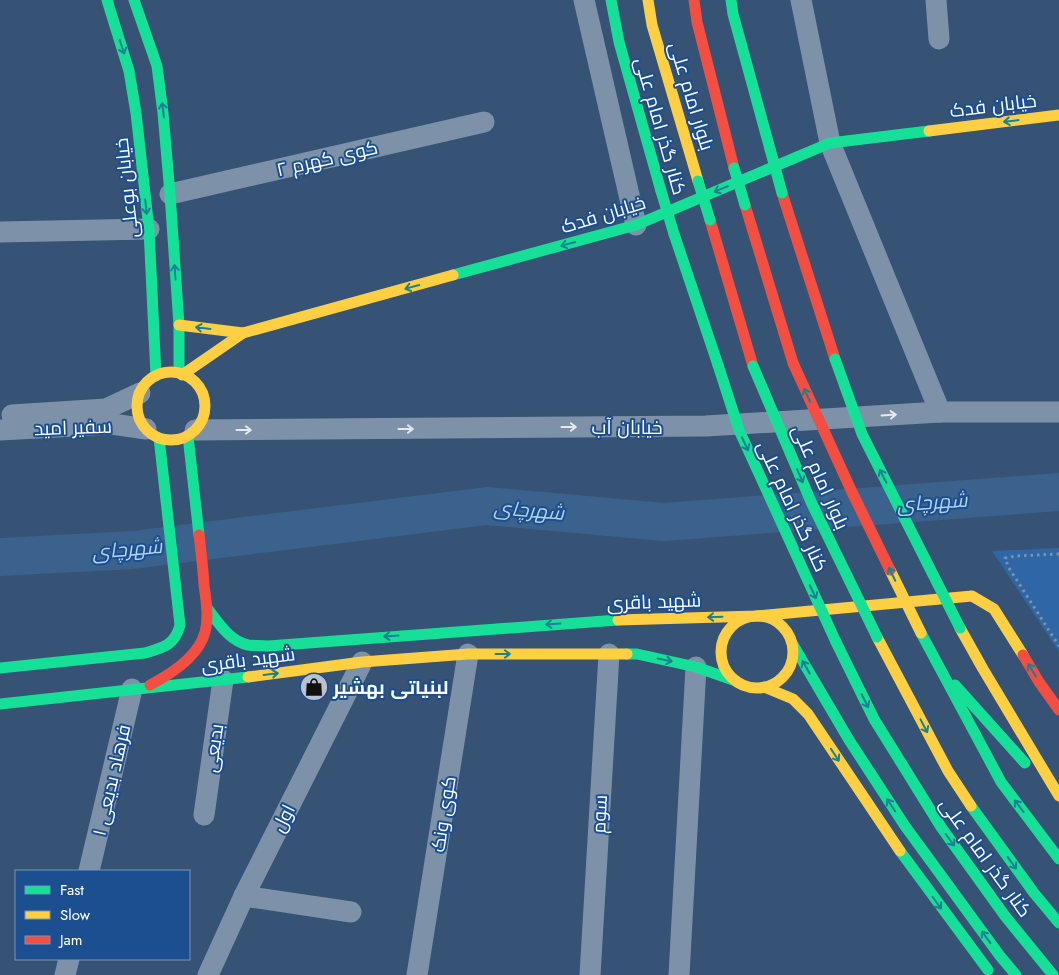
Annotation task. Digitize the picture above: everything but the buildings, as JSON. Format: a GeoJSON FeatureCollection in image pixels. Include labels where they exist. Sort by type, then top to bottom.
{"type":"FeatureCollection","features":[{"type":"Feature","properties":{"kind":"main road","name":"خیابان بوعلی"},"geometry":{"type":"LineString","coordinates":[[107,0],[129,71],[136,113],[148,229],[156,376]]}},
{"type":"Feature","properties":{"kind":"main road"},"geometry":{"type":"LineString","coordinates":[[134,0],[156,66],[163,113],[181,374]]}},
{"type":"Feature","properties":{"kind":"main road","name":"کنار گذر امام علی"},"geometry":{"type":"LineString","coordinates":[[611,0],[619,42],[661,191],[739,430],[836,642],[874,719],[941,827],[1005,916],[1053,975]]}},
{"type":"Feature","properties":{"kind":"main road","name":"بلوار امام علی"},"geometry":{"type":"LineString","coordinates":[[648,0],[652,25],[753,366],[812,504],[877,637],[948,771],[1034,893],[1059,923]]}},
{"type":"Feature","properties":{"kind":"main road","name":"بلوار امام علی"},"geometry":{"type":"LineString","coordinates":[[694,0],[697,22],[734,168],[792,363],[851,490],[938,666],[1001,782],[1059,859]]}},
{"type":"Feature","properties":{"kind":"main road"},"geometry":{"type":"LineString","coordinates":[[731,0],[782,193],[835,360],[862,434],[982,669],[1059,796]]}},
{"type":"Feature","properties":{"kind":"main road","name":"خیابان فدک"},"geometry":{"type":"LineString","coordinates":[[181,374],[243,333],[636,225],[830,143],[1059,115]]}},
{"type":"Feature","properties":{"kind":"main road","name":"خیابان فدک"},"geometry":{"type":"LineString","coordinates":[[179,325],[243,333]]}},
{"type":"Feature","properties":{"kind":"main road"},"geometry":{"type":"LineString","coordinates":[[171,372],[181,374],[193,381],[202,394],[205,401],[203,417],[192,433],[176,440],[170,440],[153,433],[139,416],[138,400],[144,386],[156,376],[171,372]]}},
{"type":"Feature","properties":{"kind":"main road"},"geometry":{"type":"LineString","coordinates":[[0,668],[145,653],[168,646],[179,632],[180,625],[153,433]]}},
{"type":"Feature","properties":{"kind":"main road"},"geometry":{"type":"LineString","coordinates":[[139,689],[160,680],[186,660],[197,648],[204,634],[207,608],[192,433]]}},
{"type":"Feature","properties":{"kind":"main road","name":"شهید باقری"},"geometry":{"type":"LineString","coordinates":[[207,608],[230,636],[246,644],[268,646],[605,620],[756,616],[972,596],[994,609],[1039,682],[1059,710]]}},
{"type":"Feature","properties":{"kind":"main road"},"geometry":{"type":"LineString","coordinates":[[792,643],[793,654],[790,666],[775,683],[764,687],[745,686],[736,681],[728,674],[723,664],[721,654],[722,643],[726,633],[733,624],[744,618],[768,617],[787,632],[849,740],[904,826],[1016,975]]}},
{"type":"Feature","properties":{"kind":"main road","name":"شهید باقری"},"geometry":{"type":"LineString","coordinates":[[0,704],[223,680],[362,662],[468,654],[637,654],[696,667],[736,681]]}},
{"type":"Feature","properties":{"kind":"main road"},"geometry":{"type":"LineString","coordinates":[[938,666],[1059,801]]}},
{"type":"Feature","properties":{"kind":"main road"},"geometry":{"type":"LineString","coordinates":[[764,687],[793,699],[808,714],[891,840],[992,975]]}},
{"type":"Feature","properties":{"kind":"street"},"geometry":{"type":"LineString","coordinates":[[584,0],[636,225]]}},
{"type":"Feature","properties":{"kind":"street"},"geometry":{"type":"LineString","coordinates":[[801,0],[830,143],[940,412]]}},
{"type":"Feature","properties":{"kind":"street"},"geometry":{"type":"LineString","coordinates":[[936,0],[939,39]]}},
{"type":"Feature","properties":{"kind":"street","name":"کوی کهرم ۲"},"geometry":{"type":"LineString","coordinates":[[170,194],[484,122]]}},
{"type":"Feature","properties":{"kind":"street"},"geometry":{"type":"LineString","coordinates":[[0,232],[148,229]]}},
{"type":"Feature","properties":{"kind":"street","name":"سفیر امید"},"geometry":{"type":"LineString","coordinates":[[0,415],[106,408],[140,393]]}},
{"type":"Feature","properties":{"kind":"street","name":"خیابان آب"},"geometry":{"type":"LineString","coordinates":[[192,433],[706,426],[940,412],[1059,412]]}},
{"type":"Feature","properties":{"kind":"street","name":"سفیر امید"},"geometry":{"type":"LineString","coordinates":[[0,430],[112,424],[153,433]]}},
{"type":"Feature","properties":{"kind":"street","name":"کوی ونک"},"geometry":{"type":"LineString","coordinates":[[417,975],[468,654]]}},
{"type":"Feature","properties":{"kind":"street","name":"سوم"},"geometry":{"type":"LineString","coordinates":[[590,975],[609,654]]}},
{"type":"Feature","properties":{"kind":"street","name":"اول"},"geometry":{"type":"LineString","coordinates":[[208,975],[244,896],[362,662]]}},
{"type":"Feature","properties":{"kind":"street"},"geometry":{"type":"LineString","coordinates":[[679,975],[696,667]]}},
{"type":"Feature","properties":{"kind":"street","name":"بدیعی"},"geometry":{"type":"LineString","coordinates":[[204,815],[223,680]]}},
{"type":"Feature","properties":{"kind":"street","name":"فرهاد بدیعی ۱"},"geometry":{"type":"LineString","coordinates":[[89,870],[139,689]]}},
{"type":"Feature","properties":{"kind":"street"},"geometry":{"type":"LineString","coordinates":[[244,896],[351,912]]}},
{"type":"Feature","properties":{"kind":"street"},"geometry":{"type":"LineString","coordinates":[[65,975],[68,960]]}},
{"type":"Feature","properties":{"kind":"path"},"geometry":{"type":"LineString","coordinates":[[1059,554],[1004,558],[1059,646]]}},
{"type":"Feature","properties":{"kind":"shaded area"},"geometry":{"type":"Polygon","coordinates":[[[1059,548],[1059,652],[992,551],[1059,548]]]}},
{"type":"Feature","properties":{"kind":"waterway","name":"شهرچای"},"geometry":{"type":"LineString","coordinates":[[0,557],[133,550],[487,506],[664,522],[1059,492]]}},
{"type":"Feature","properties":{"kind":"traffic: fast"},"geometry":{"type":"LineString","coordinates":[[107,0],[129,71],[136,113],[149,229],[156,376]]}},
{"type":"Feature","properties":{"kind":"traffic: fast"},"geometry":{"type":"LineString","coordinates":[[134,0],[157,66],[163,113],[179,325],[179,373]]}},
{"type":"Feature","properties":{"kind":"traffic: fast"},"geometry":{"type":"LineString","coordinates":[[611,0],[619,42],[661,191]]}},
{"type":"Feature","properties":{"kind":"traffic: fast"},"geometry":{"type":"LineString","coordinates":[[731,0],[733,14],[770,149]]}},
{"type":"Feature","properties":{"kind":"traffic: fast"},"geometry":{"type":"LineString","coordinates":[[453,275],[636,225],[830,143],[929,131]]}},
{"type":"Feature","properties":{"kind":"traffic: fast"},"geometry":{"type":"LineString","coordinates":[[770,149],[782,193]]}},
{"type":"Feature","properties":{"kind":"traffic: fast"},"geometry":{"type":"LineString","coordinates":[[734,168],[745,205]]}},
{"type":"Feature","properties":{"kind":"traffic: fast"},"geometry":{"type":"LineString","coordinates":[[698,181],[710,220]]}},
{"type":"Feature","properties":{"kind":"traffic: fast"},"geometry":{"type":"LineString","coordinates":[[661,191],[674,234]]}},
{"type":"Feature","properties":{"kind":"traffic: fast"},"geometry":{"type":"LineString","coordinates":[[674,234],[718,365]]}},
{"type":"Feature","properties":{"kind":"traffic: fast"},"geometry":{"type":"LineString","coordinates":[[835,359],[862,434],[960,628]]}},
{"type":"Feature","properties":{"kind":"traffic: fast"},"geometry":{"type":"LineString","coordinates":[[718,365],[739,430],[836,642]]}},
{"type":"Feature","properties":{"kind":"traffic: fast"},"geometry":{"type":"LineString","coordinates":[[753,366],[812,504],[877,637]]}},
{"type":"Feature","properties":{"kind":"traffic: fast"},"geometry":{"type":"LineString","coordinates":[[188,436],[199,535]]}},
{"type":"Feature","properties":{"kind":"traffic: fast"},"geometry":{"type":"LineString","coordinates":[[0,668],[145,653],[167,645],[175,637],[180,625],[159,438]]}},
{"type":"Feature","properties":{"kind":"traffic: fast"},"geometry":{"type":"LineString","coordinates":[[207,608],[235,640],[248,645],[268,646],[618,620]]}},
{"type":"Feature","properties":{"kind":"traffic: fast"},"geometry":{"type":"LineString","coordinates":[[921,633],[1001,782],[1059,859]]}},
{"type":"Feature","properties":{"kind":"traffic: fast"},"geometry":{"type":"LineString","coordinates":[[836,642],[874,719],[941,827],[1005,916],[1053,975]]}},
{"type":"Feature","properties":{"kind":"traffic: fast"},"geometry":{"type":"LineString","coordinates":[[792,643],[849,740],[905,826],[1016,975]]}},
{"type":"Feature","properties":{"kind":"traffic: fast"},"geometry":{"type":"LineString","coordinates":[[627,654],[637,654],[696,667],[736,681]]}},
{"type":"Feature","properties":{"kind":"traffic: fast"},"geometry":{"type":"LineString","coordinates":[[0,704],[248,677]]}},
{"type":"Feature","properties":{"kind":"traffic: fast"},"geometry":{"type":"LineString","coordinates":[[955,685],[1025,763]]}},
{"type":"Feature","properties":{"kind":"traffic: fast"},"geometry":{"type":"LineString","coordinates":[[971,806],[1034,893],[1059,923]]}},
{"type":"Feature","properties":{"kind":"traffic: fast"},"geometry":{"type":"LineString","coordinates":[[900,851],[988,970]]}},
{"type":"Feature","properties":{"kind":"traffic: slow"},"geometry":{"type":"LineString","coordinates":[[648,0],[652,25],[698,181]]}},
{"type":"Feature","properties":{"kind":"traffic: slow"},"geometry":{"type":"LineString","coordinates":[[929,131],[1059,115]]}},
{"type":"Feature","properties":{"kind":"traffic: slow"},"geometry":{"type":"LineString","coordinates":[[179,325],[243,333],[453,275]]}},
{"type":"Feature","properties":{"kind":"traffic: slow"},"geometry":{"type":"LineString","coordinates":[[182,375],[243,333]]}},
{"type":"Feature","properties":{"kind":"traffic: slow"},"geometry":{"type":"LineString","coordinates":[[171,372],[184,375],[195,382],[202,393],[205,406],[202,419],[195,430],[184,437],[171,440],[158,437],[147,430],[140,419],[137,406],[140,393],[147,382],[158,375],[171,372]]}},
{"type":"Feature","properties":{"kind":"traffic: slow"},"geometry":{"type":"LineString","coordinates":[[890,570],[921,633]]}},
{"type":"Feature","properties":{"kind":"traffic: slow"},"geometry":{"type":"LineString","coordinates":[[618,620],[756,616],[972,596],[994,609],[1023,655]]}},
{"type":"Feature","properties":{"kind":"traffic: slow"},"geometry":{"type":"LineString","coordinates":[[757,616],[777,622],[787,632],[793,652],[787,672],[777,682],[757,688],[737,682],[727,672],[721,652],[727,632],[737,622],[757,616]]}},
{"type":"Feature","properties":{"kind":"traffic: slow"},"geometry":{"type":"LineString","coordinates":[[960,628],[1059,796]]}},
{"type":"Feature","properties":{"kind":"traffic: slow"},"geometry":{"type":"LineString","coordinates":[[877,637],[948,771],[971,806]]}},
{"type":"Feature","properties":{"kind":"traffic: slow"},"geometry":{"type":"LineString","coordinates":[[248,677],[362,662],[468,654],[627,654]]}},
{"type":"Feature","properties":{"kind":"traffic: slow"},"geometry":{"type":"LineString","coordinates":[[764,687],[793,699],[808,714],[900,851]]}},
{"type":"Feature","properties":{"kind":"traffic: jam"},"geometry":{"type":"LineString","coordinates":[[694,0],[697,22],[734,168]]}},
{"type":"Feature","properties":{"kind":"traffic: jam"},"geometry":{"type":"LineString","coordinates":[[782,193],[835,359]]}},
{"type":"Feature","properties":{"kind":"traffic: jam"},"geometry":{"type":"LineString","coordinates":[[745,205],[793,363]]}},
{"type":"Feature","properties":{"kind":"traffic: jam"},"geometry":{"type":"LineString","coordinates":[[710,220],[753,366]]}},
{"type":"Feature","properties":{"kind":"traffic: jam"},"geometry":{"type":"LineString","coordinates":[[793,363],[890,570]]}},
{"type":"Feature","properties":{"kind":"traffic: jam"},"geometry":{"type":"LineString","coordinates":[[150,685],[183,663],[197,649],[205,632],[207,608],[199,535]]}},
{"type":"Feature","properties":{"kind":"traffic: jam"},"geometry":{"type":"LineString","coordinates":[[1023,655],[1059,710]]}},
{"type":"Feature","properties":{"kind":"place","name":"لبنیاتی بهشیر"},"geometry":{"type":"Point","coordinates":[314,687]}}]}
